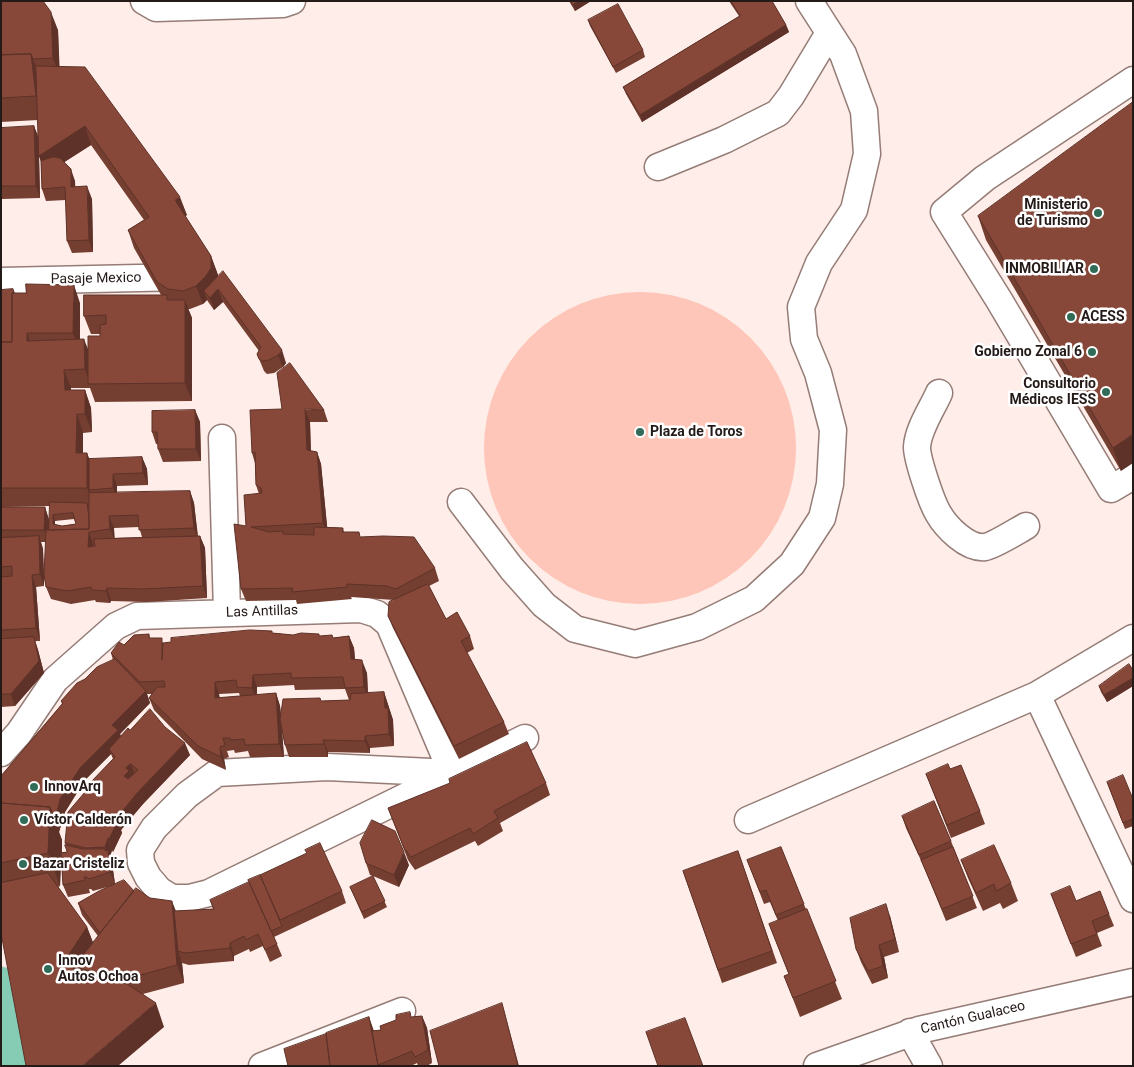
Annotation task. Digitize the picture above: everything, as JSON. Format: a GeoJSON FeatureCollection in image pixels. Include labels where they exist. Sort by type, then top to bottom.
{"type":"FeatureCollection","features":[{"type":"Feature","properties":{"kind":"main road"},"geometry":{"type":"LineString","coordinates":[[1,981],[15,1066]]}},
{"type":"Feature","properties":{"kind":"street"},"geometry":{"type":"LineString","coordinates":[[144,1],[156,8],[283,4],[292,1]]}},
{"type":"Feature","properties":{"kind":"street"},"geometry":{"type":"LineString","coordinates":[[461,502],[512,569],[544,605],[575,629],[635,644],[697,627],[746,603],[792,564],[822,518],[830,484],[833,430],[818,373],[804,339],[801,307],[820,263],[854,210],[867,154],[864,111],[843,54],[809,1]]}},
{"type":"Feature","properties":{"kind":"street"},"geometry":{"type":"LineString","coordinates":[[658,167],[724,140],[778,113],[791,96],[829,33]]}},
{"type":"Feature","properties":{"kind":"street"},"geometry":{"type":"LineString","coordinates":[[1133,80],[985,178],[944,212],[999,300],[1111,489],[1133,476]]}},
{"type":"Feature","properties":{"kind":"street","name":"Pasaje Mexico"},"geometry":{"type":"LineString","coordinates":[[1,281],[192,277]]}},
{"type":"Feature","properties":{"kind":"street"},"geometry":{"type":"LineString","coordinates":[[939,393],[922,430],[917,446],[919,463],[938,513],[958,536],[972,546],[987,547],[1026,526]]}},
{"type":"Feature","properties":{"kind":"street"},"geometry":{"type":"LineString","coordinates":[[222,438],[227,612]]}},
{"type":"Feature","properties":{"kind":"street","name":"Las Antillas"},"geometry":{"type":"LineString","coordinates":[[1,753],[10,735],[55,680],[116,626],[137,616],[361,609],[377,614],[389,624],[452,773]]}},
{"type":"Feature","properties":{"kind":"street"},"geometry":{"type":"LineString","coordinates":[[748,820],[1037,695],[1133,638]]}},
{"type":"Feature","properties":{"kind":"street"},"geometry":{"type":"LineString","coordinates":[[1037,695],[1133,899]]}},
{"type":"Feature","properties":{"kind":"street"},"geometry":{"type":"LineString","coordinates":[[452,773],[327,767],[217,773],[187,794],[154,828],[140,850],[141,863],[153,884],[172,898],[189,898],[209,893],[525,738]]}},
{"type":"Feature","properties":{"kind":"street","name":"Cantón Gualaceo"},"geometry":{"type":"LineString","coordinates":[[817,1066],[910,1032],[1133,982]]}},
{"type":"Feature","properties":{"kind":"street"},"geometry":{"type":"LineString","coordinates":[[262,1066],[402,1011]]}},
{"type":"Feature","properties":{"kind":"street"},"geometry":{"type":"LineString","coordinates":[[910,1032],[929,1066]]}},
{"type":"Feature","properties":{"kind":"shaded area","name":"Plaza de Toros"},"geometry":{"type":"Polygon","coordinates":[[[625,292],[655,292],[700,303],[727,318],[751,337],[770,361],[785,388],[796,433],[796,463],[785,508],[770,535],[751,559],[727,578],[700,593],[655,604],[625,604],[595,598],[566,586],[541,569],[519,547],[502,522],[490,493],[484,463],[484,433],[490,403],[502,374],[519,349],[541,327],[566,310],[595,298],[625,292]]]}},
{"type":"Feature","properties":{"kind":"building"},"geometry":{"type":"Polygon","coordinates":[[[1,1],[43,1],[51,12],[53,58],[33,59],[31,54],[1,55],[1,1]]]}},
{"type":"Feature","properties":{"kind":"building"},"geometry":{"type":"Polygon","coordinates":[[[731,1],[772,1],[786,25],[640,115],[623,87],[740,16],[731,1]]]}},
{"type":"Feature","properties":{"kind":"building"},"geometry":{"type":"Polygon","coordinates":[[[618,4],[643,50],[613,67],[588,20],[618,4]]]}},
{"type":"Feature","properties":{"kind":"building"},"geometry":{"type":"Polygon","coordinates":[[[31,54],[36,96],[1,98],[1,55],[31,54]]]}},
{"type":"Feature","properties":{"kind":"building"},"geometry":{"type":"Polygon","coordinates":[[[36,66],[85,67],[180,197],[175,200],[211,256],[211,268],[196,286],[183,291],[168,289],[157,282],[128,230],[149,217],[85,126],[39,156],[36,66]]]}},
{"type":"Feature","properties":{"kind":"building","name":"Gobierno Zonal 6"},"geometry":{"type":"Polygon","coordinates":[[[1133,102],[1133,434],[1113,448],[978,216],[1133,102]]]}},
{"type":"Feature","properties":{"kind":"building"},"geometry":{"type":"Polygon","coordinates":[[[34,126],[36,186],[1,186],[1,128],[34,126]]]}},
{"type":"Feature","properties":{"kind":"building"},"geometry":{"type":"Polygon","coordinates":[[[53,157],[60,158],[71,169],[71,187],[87,186],[89,240],[67,241],[65,187],[42,189],[41,161],[53,157]]]}},
{"type":"Feature","properties":{"kind":"building"},"geometry":{"type":"Polygon","coordinates":[[[223,271],[282,350],[278,355],[269,360],[262,361],[259,359],[257,354],[261,347],[218,289],[210,298],[204,291],[223,271]]]}},
{"type":"Feature","properties":{"kind":"building"},"geometry":{"type":"Polygon","coordinates":[[[26,284],[74,285],[73,333],[27,333],[27,341],[84,339],[85,369],[64,370],[65,390],[85,390],[85,414],[77,414],[76,453],[87,453],[87,488],[1,488],[1,342],[12,342],[12,293],[26,293],[26,284]]]}},
{"type":"Feature","properties":{"kind":"building"},"geometry":{"type":"Polygon","coordinates":[[[13,289],[12,342],[1,342],[1,290],[13,289]]]}},
{"type":"Feature","properties":{"kind":"building"},"geometry":{"type":"Polygon","coordinates":[[[84,295],[167,295],[167,300],[185,300],[185,383],[88,384],[88,336],[100,336],[100,325],[106,324],[106,315],[84,316],[84,295]]]}},
{"type":"Feature","properties":{"kind":"building"},"geometry":{"type":"Polygon","coordinates":[[[290,363],[324,410],[305,409],[307,450],[317,452],[323,523],[251,527],[269,532],[283,531],[283,534],[314,535],[314,527],[343,528],[342,532],[359,532],[360,537],[414,537],[435,568],[396,589],[387,586],[347,584],[347,587],[292,592],[293,588],[241,589],[234,524],[246,526],[244,495],[262,493],[261,488],[256,485],[255,452],[252,453],[250,410],[282,409],[277,373],[290,363]]]}},
{"type":"Feature","properties":{"kind":"building"},"geometry":{"type":"Polygon","coordinates":[[[195,410],[196,449],[158,449],[157,432],[152,432],[152,411],[195,410]]]}},
{"type":"Feature","properties":{"kind":"building"},"geometry":{"type":"Polygon","coordinates":[[[142,457],[143,473],[113,474],[113,488],[89,490],[89,459],[142,457]]]}},
{"type":"Feature","properties":{"kind":"building"},"geometry":{"type":"Polygon","coordinates":[[[190,491],[194,528],[139,530],[138,515],[109,516],[110,529],[89,532],[88,547],[95,546],[94,539],[200,536],[203,586],[142,589],[107,588],[106,591],[92,590],[91,587],[67,591],[46,587],[44,575],[46,530],[89,529],[89,493],[190,491]]]}},
{"type":"Feature","properties":{"kind":"building"},"geometry":{"type":"Polygon","coordinates":[[[50,502],[87,503],[89,529],[49,530],[50,502]],[[73,513],[53,515],[53,524],[62,526],[76,524],[73,513]]]}},
{"type":"Feature","properties":{"kind":"building"},"geometry":{"type":"Polygon","coordinates":[[[1,507],[45,507],[44,530],[1,530],[1,507]]]}},
{"type":"Feature","properties":{"kind":"building"},"geometry":{"type":"Polygon","coordinates":[[[39,536],[40,574],[32,575],[36,628],[1,630],[1,577],[12,576],[12,566],[1,567],[1,538],[39,536]]]}},
{"type":"Feature","properties":{"kind":"building"},"geometry":{"type":"Polygon","coordinates":[[[428,584],[446,619],[457,612],[470,636],[461,641],[504,722],[454,746],[388,616],[389,602],[428,584]]]}},
{"type":"Feature","properties":{"kind":"building"},"geometry":{"type":"Polygon","coordinates":[[[250,630],[272,631],[272,633],[293,635],[301,633],[319,634],[319,636],[332,635],[333,638],[349,636],[351,659],[362,660],[364,687],[345,688],[343,677],[291,678],[291,673],[253,675],[252,688],[237,687],[236,680],[215,682],[215,698],[276,693],[279,744],[245,745],[244,739],[231,740],[230,738],[223,738],[225,745],[220,747],[221,757],[198,746],[149,698],[157,687],[165,687],[164,681],[140,682],[111,653],[119,642],[124,645],[134,635],[149,634],[149,638],[162,638],[162,660],[163,643],[171,642],[171,638],[250,630]]]}},
{"type":"Feature","properties":{"kind":"building"},"geometry":{"type":"Polygon","coordinates":[[[34,637],[39,661],[11,694],[1,694],[1,639],[34,637]]]}},
{"type":"Feature","properties":{"kind":"building"},"geometry":{"type":"Polygon","coordinates":[[[115,659],[146,691],[112,725],[118,730],[80,768],[60,799],[55,820],[50,807],[1,803],[1,776],[63,703],[61,701],[77,683],[85,679],[97,667],[115,659]]]}},
{"type":"Feature","properties":{"kind":"building"},"geometry":{"type":"Polygon","coordinates":[[[1129,664],[1133,670],[1133,678],[1104,695],[1099,686],[1129,664]]]}},
{"type":"Feature","properties":{"kind":"building"},"geometry":{"type":"Polygon","coordinates":[[[384,692],[385,708],[388,708],[389,734],[365,736],[365,741],[323,740],[324,744],[285,745],[280,720],[283,699],[320,698],[321,701],[350,700],[351,694],[384,692]]]}},
{"type":"Feature","properties":{"kind":"building"},"geometry":{"type":"Polygon","coordinates":[[[150,709],[165,727],[185,743],[138,792],[116,819],[118,821],[105,847],[86,848],[65,843],[68,812],[91,785],[90,783],[115,757],[109,749],[128,728],[130,730],[150,709]],[[131,764],[126,768],[129,771],[124,776],[128,779],[138,770],[131,764]]]}},
{"type":"Feature","properties":{"kind":"building"},"geometry":{"type":"Polygon","coordinates":[[[527,742],[546,783],[494,811],[498,818],[473,834],[470,828],[411,857],[404,848],[388,808],[450,783],[449,779],[527,742]]]}},
{"type":"Feature","properties":{"kind":"building"},"geometry":{"type":"Polygon","coordinates":[[[948,764],[950,769],[961,765],[980,811],[947,825],[926,774],[948,764]]]}},
{"type":"Feature","properties":{"kind":"building"},"geometry":{"type":"Polygon","coordinates":[[[1123,775],[1133,799],[1133,819],[1123,823],[1107,782],[1123,775]]]}},
{"type":"Feature","properties":{"kind":"building"},"geometry":{"type":"Polygon","coordinates":[[[934,801],[951,841],[919,855],[902,816],[934,801]]]}},
{"type":"Feature","properties":{"kind":"building"},"geometry":{"type":"Polygon","coordinates":[[[1,803],[50,807],[48,853],[1,863],[1,803]]]}},
{"type":"Feature","properties":{"kind":"building"},"geometry":{"type":"Polygon","coordinates":[[[372,820],[395,831],[404,852],[394,875],[366,863],[360,843],[372,820]]]}},
{"type":"Feature","properties":{"kind":"building"},"geometry":{"type":"Polygon","coordinates":[[[320,843],[342,891],[280,920],[260,875],[307,853],[305,850],[320,843]]]}},
{"type":"Feature","properties":{"kind":"building"},"geometry":{"type":"Polygon","coordinates":[[[65,845],[83,849],[108,850],[110,872],[89,879],[84,877],[85,880],[63,885],[61,853],[67,852],[65,845]]]}},
{"type":"Feature","properties":{"kind":"building"},"geometry":{"type":"Polygon","coordinates":[[[994,845],[1011,883],[996,891],[994,884],[976,893],[961,860],[994,845]]]}},
{"type":"Feature","properties":{"kind":"building"},"geometry":{"type":"Polygon","coordinates":[[[781,847],[804,904],[776,915],[766,890],[760,892],[747,860],[781,847]]]}},
{"type":"Feature","properties":{"kind":"building"},"geometry":{"type":"Polygon","coordinates":[[[953,847],[973,896],[942,909],[921,860],[953,847]]]}},
{"type":"Feature","properties":{"kind":"building"},"geometry":{"type":"Polygon","coordinates":[[[738,851],[772,951],[718,970],[683,871],[738,851]]]}},
{"type":"Feature","properties":{"kind":"building","name":"Innov Autos Ochoa"},"geometry":{"type":"Polygon","coordinates":[[[48,873],[87,927],[62,965],[127,984],[156,1003],[82,1066],[26,1066],[1,933],[1,883],[48,873]]]}},
{"type":"Feature","properties":{"kind":"building"},"geometry":{"type":"Polygon","coordinates":[[[260,875],[282,926],[271,931],[248,880],[260,875]]]}},
{"type":"Feature","properties":{"kind":"building"},"geometry":{"type":"Polygon","coordinates":[[[373,876],[385,901],[362,912],[350,887],[373,876]]]}},
{"type":"Feature","properties":{"kind":"building"},"geometry":{"type":"Polygon","coordinates":[[[124,880],[134,891],[100,933],[78,903],[124,880]]]}},
{"type":"Feature","properties":{"kind":"building"},"geometry":{"type":"Polygon","coordinates":[[[249,882],[277,944],[265,950],[258,934],[246,940],[244,936],[230,943],[230,948],[185,953],[178,951],[174,911],[214,909],[210,900],[249,882]]]}},
{"type":"Feature","properties":{"kind":"building"},"geometry":{"type":"Polygon","coordinates":[[[1070,886],[1076,901],[1100,891],[1109,914],[1092,921],[1097,934],[1071,944],[1051,894],[1070,886]]]}},
{"type":"Feature","properties":{"kind":"building"},"geometry":{"type":"Polygon","coordinates":[[[136,888],[150,898],[172,901],[177,965],[129,978],[110,976],[74,967],[136,888]]]}},
{"type":"Feature","properties":{"kind":"building"},"geometry":{"type":"Polygon","coordinates":[[[886,904],[895,939],[879,945],[883,966],[868,971],[856,949],[850,918],[886,904]]]}},
{"type":"Feature","properties":{"kind":"building"},"geometry":{"type":"Polygon","coordinates":[[[807,909],[836,981],[793,998],[784,976],[789,974],[769,924],[807,909]]]}},
{"type":"Feature","properties":{"kind":"building"},"geometry":{"type":"Polygon","coordinates":[[[502,1003],[518,1066],[439,1066],[430,1031],[502,1003]]]}},
{"type":"Feature","properties":{"kind":"building"},"geometry":{"type":"Polygon","coordinates":[[[410,1012],[411,1017],[422,1016],[428,1050],[415,1057],[412,1051],[378,1065],[372,1031],[381,1030],[380,1026],[396,1020],[396,1015],[410,1012]]]}},
{"type":"Feature","properties":{"kind":"building"},"geometry":{"type":"Polygon","coordinates":[[[369,1017],[378,1066],[330,1066],[326,1033],[369,1017]]]}},
{"type":"Feature","properties":{"kind":"building"},"geometry":{"type":"Polygon","coordinates":[[[685,1018],[703,1066],[658,1066],[646,1032],[685,1018]]]}},
{"type":"Feature","properties":{"kind":"building"},"geometry":{"type":"Polygon","coordinates":[[[326,1034],[330,1066],[288,1066],[284,1049],[326,1034]]]}},
{"type":"Feature","properties":{"kind":"place","name":"Ministerio de Turismo"},"geometry":{"type":"Point","coordinates":[1098,213]}},
{"type":"Feature","properties":{"kind":"place","name":"INMOBILIAR"},"geometry":{"type":"Point","coordinates":[1094,269]}},
{"type":"Feature","properties":{"kind":"place","name":"ACESS"},"geometry":{"type":"Point","coordinates":[1071,317]}},
{"type":"Feature","properties":{"kind":"place","name":"Gobierno Zonal 6"},"geometry":{"type":"Point","coordinates":[1092,352]}},
{"type":"Feature","properties":{"kind":"place","name":"Consultorio Médicos IESS"},"geometry":{"type":"Point","coordinates":[1106,392]}},
{"type":"Feature","properties":{"kind":"place","name":"Plaza de Toros"},"geometry":{"type":"Point","coordinates":[640,432]}},
{"type":"Feature","properties":{"kind":"place","name":"InnovArq"},"geometry":{"type":"Point","coordinates":[34,787]}},
{"type":"Feature","properties":{"kind":"place","name":"Víctor Calderón"},"geometry":{"type":"Point","coordinates":[24,820]}},
{"type":"Feature","properties":{"kind":"place","name":"Bazar Cristeliz"},"geometry":{"type":"Point","coordinates":[23,864]}},
{"type":"Feature","properties":{"kind":"place","name":"Innov Autos Ochoa"},"geometry":{"type":"Point","coordinates":[48,969]}}]}
